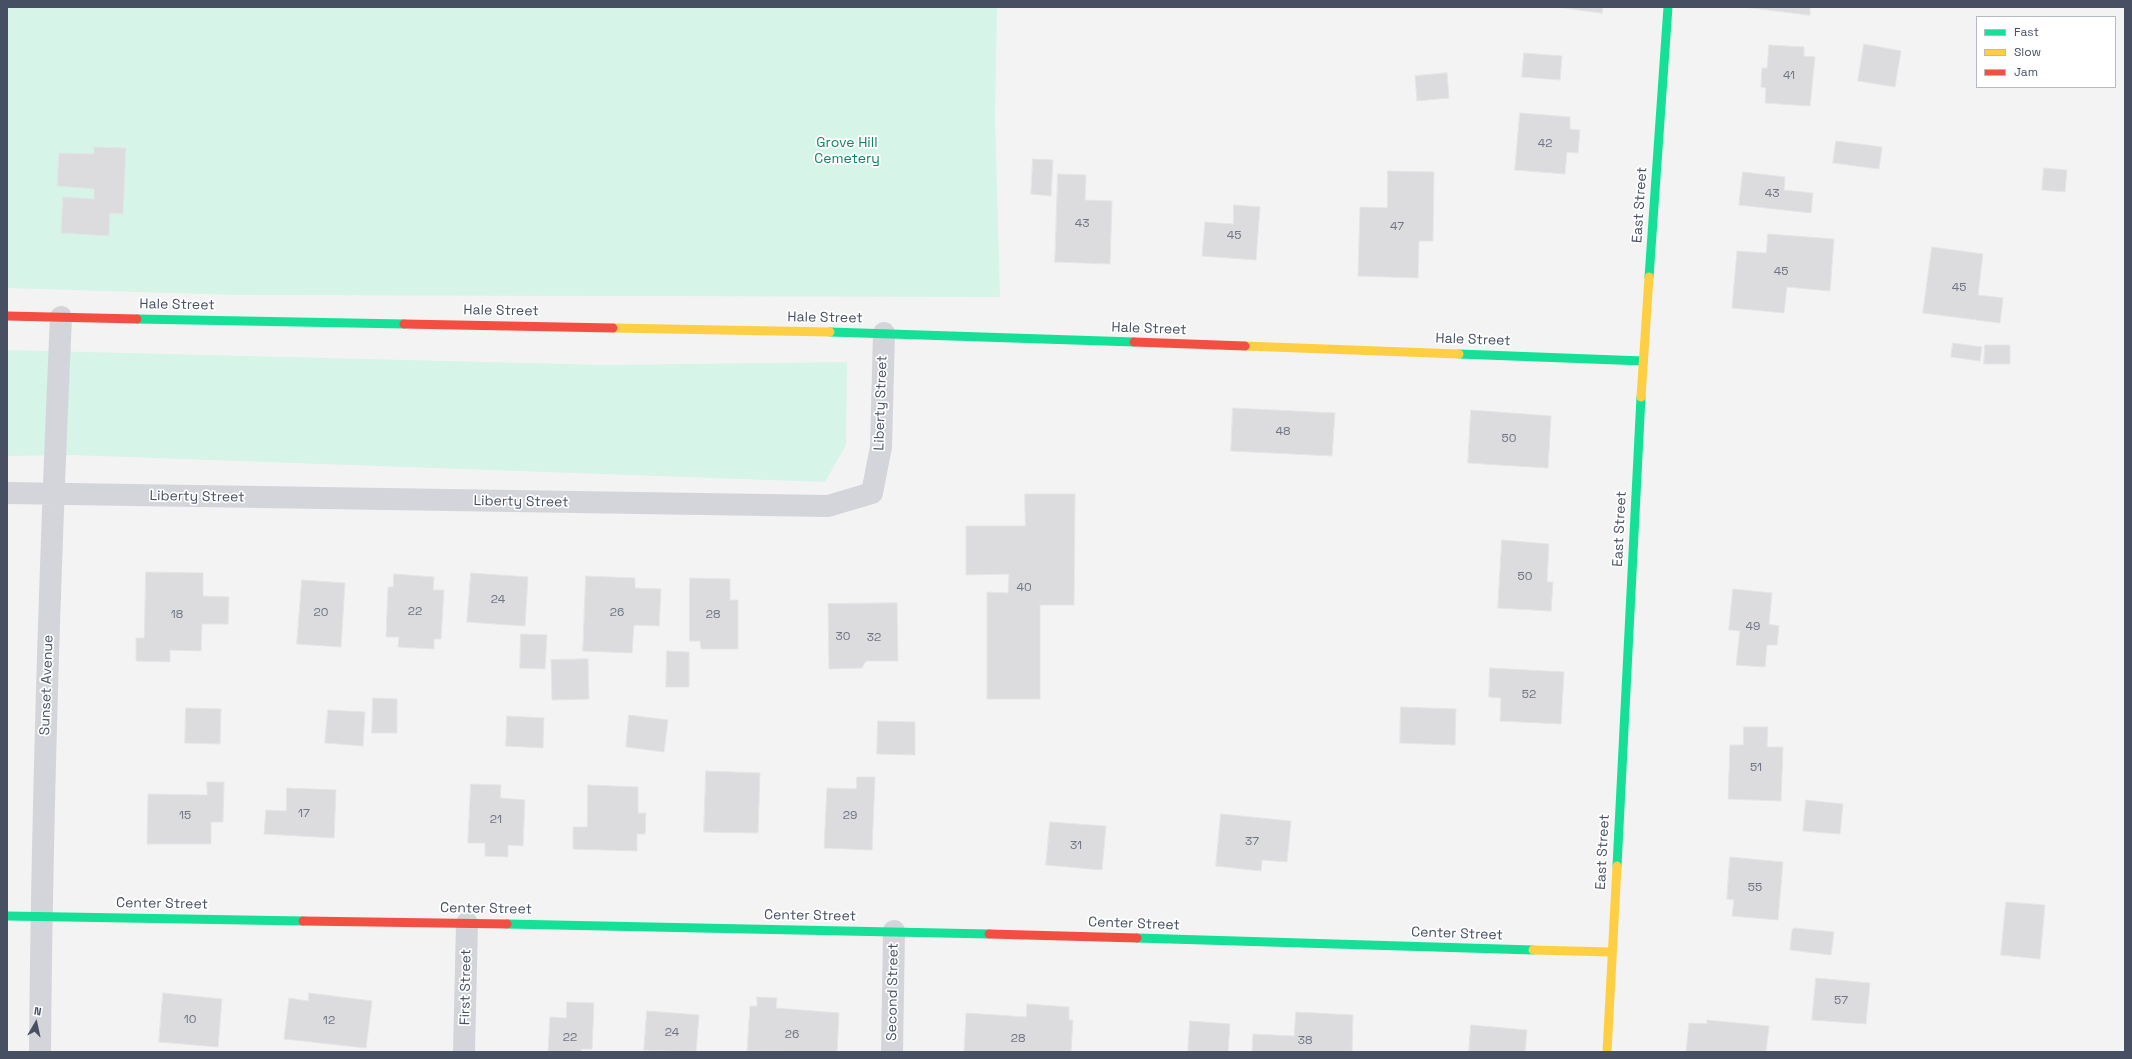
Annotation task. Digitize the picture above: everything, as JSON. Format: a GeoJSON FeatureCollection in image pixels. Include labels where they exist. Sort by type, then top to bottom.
{"type":"FeatureCollection","features":[{"type":"Feature","properties":{"kind":"street","name":"East Street"},"geometry":{"type":"LineString","coordinates":[[1607,1052],[1611,952],[1643,361],[1668,7]]}},
{"type":"Feature","properties":{"kind":"street","name":"Hale Street"},"geometry":{"type":"LineString","coordinates":[[7,316],[884,333],[1643,361]]}},
{"type":"Feature","properties":{"kind":"street","name":"Sunset Avenue"},"geometry":{"type":"LineString","coordinates":[[40,1052],[41,916],[53,494],[61,317]]}},
{"type":"Feature","properties":{"kind":"street","name":"Liberty Street"},"geometry":{"type":"LineString","coordinates":[[7,493],[828,506],[872,493],[881,447],[884,333]]}},
{"type":"Feature","properties":{"kind":"street","name":"Center Street"},"geometry":{"type":"LineString","coordinates":[[7,916],[894,931],[1611,952]]}},
{"type":"Feature","properties":{"kind":"street","name":"First Street"},"geometry":{"type":"LineString","coordinates":[[464,1052],[467,923]]}},
{"type":"Feature","properties":{"kind":"street","name":"Second Street"},"geometry":{"type":"LineString","coordinates":[[892,1052],[894,931]]}},
{"type":"Feature","properties":{"kind":"green space","name":"Grove Hill Cemetery"},"geometry":{"type":"Polygon","coordinates":[[[7,7],[997,7],[995,118],[1000,297],[236,295],[7,288],[7,7]]]}},
{"type":"Feature","properties":{"kind":"green space"},"geometry":{"type":"Polygon","coordinates":[[[7,350],[606,365],[847,362],[846,445],[825,482],[72,455],[7,456],[7,350]]]}},
{"type":"Feature","properties":{"kind":"building"},"geometry":{"type":"Polygon","coordinates":[[[1557,7],[1603,7],[1602,13],[1557,7]]]}},
{"type":"Feature","properties":{"kind":"building"},"geometry":{"type":"Polygon","coordinates":[[[1744,7],[1810,7],[1810,15],[1744,7]]]}},
{"type":"Feature","properties":{"kind":"building"},"geometry":{"type":"Polygon","coordinates":[[[1864,44],[1901,51],[1895,87],[1858,81],[1864,44]]]}},
{"type":"Feature","properties":{"kind":"building"},"geometry":{"type":"Polygon","coordinates":[[[1769,45],[1804,47],[1804,56],[1815,57],[1810,106],[1765,103],[1766,88],[1761,87],[1762,68],[1767,68],[1769,45]]]}},
{"type":"Feature","properties":{"kind":"building"},"geometry":{"type":"Polygon","coordinates":[[[1524,53],[1562,56],[1560,80],[1522,77],[1524,53]]]}},
{"type":"Feature","properties":{"kind":"building"},"geometry":{"type":"Polygon","coordinates":[[[1447,73],[1449,98],[1417,101],[1415,76],[1447,73]]]}},
{"type":"Feature","properties":{"kind":"building"},"geometry":{"type":"Polygon","coordinates":[[[1520,113],[1570,117],[1570,129],[1580,130],[1578,153],[1567,152],[1565,174],[1515,170],[1520,113]]]}},
{"type":"Feature","properties":{"kind":"building"},"geometry":{"type":"Polygon","coordinates":[[[1836,141],[1882,147],[1879,169],[1833,163],[1836,141]]]}},
{"type":"Feature","properties":{"kind":"building"},"geometry":{"type":"Polygon","coordinates":[[[94,147],[126,148],[123,214],[110,213],[109,236],[61,233],[63,197],[94,199],[94,189],[57,186],[59,153],[94,154],[94,147]]]}},
{"type":"Feature","properties":{"kind":"building"},"geometry":{"type":"Polygon","coordinates":[[[1033,159],[1053,160],[1051,196],[1031,194],[1033,159]]]}},
{"type":"Feature","properties":{"kind":"building"},"geometry":{"type":"Polygon","coordinates":[[[2044,168],[2067,170],[2065,192],[2042,190],[2044,168]]]}},
{"type":"Feature","properties":{"kind":"building"},"geometry":{"type":"Polygon","coordinates":[[[1388,171],[1434,172],[1433,241],[1419,241],[1418,278],[1358,276],[1360,207],[1387,208],[1388,171]]]}},
{"type":"Feature","properties":{"kind":"building"},"geometry":{"type":"Polygon","coordinates":[[[1743,172],[1785,177],[1784,190],[1813,193],[1811,213],[1739,205],[1743,172]]]}},
{"type":"Feature","properties":{"kind":"building"},"geometry":{"type":"Polygon","coordinates":[[[1058,174],[1086,175],[1085,200],[1112,201],[1110,264],[1055,262],[1058,174]]]}},
{"type":"Feature","properties":{"kind":"building"},"geometry":{"type":"Polygon","coordinates":[[[1234,205],[1260,207],[1256,260],[1202,256],[1205,222],[1233,224],[1234,205]]]}},
{"type":"Feature","properties":{"kind":"building"},"geometry":{"type":"Polygon","coordinates":[[[1768,234],[1834,239],[1830,291],[1787,287],[1784,313],[1732,308],[1737,251],[1766,253],[1768,234]]]}},
{"type":"Feature","properties":{"kind":"building"},"geometry":{"type":"Polygon","coordinates":[[[1932,247],[1983,254],[1978,295],[2003,298],[2000,323],[1923,313],[1932,247]]]}},
{"type":"Feature","properties":{"kind":"building"},"geometry":{"type":"Polygon","coordinates":[[[1953,343],[1982,347],[1980,361],[1951,357],[1953,343]]]}},
{"type":"Feature","properties":{"kind":"building"},"geometry":{"type":"Polygon","coordinates":[[[1985,345],[2010,345],[2010,364],[1984,364],[1985,345]]]}},
{"type":"Feature","properties":{"kind":"building"},"geometry":{"type":"Polygon","coordinates":[[[1233,408],[1335,413],[1332,456],[1231,451],[1233,408]]]}},
{"type":"Feature","properties":{"kind":"building"},"geometry":{"type":"Polygon","coordinates":[[[1471,410],[1551,416],[1548,468],[1468,463],[1471,410]]]}},
{"type":"Feature","properties":{"kind":"building"},"geometry":{"type":"Polygon","coordinates":[[[1025,494],[1075,494],[1074,605],[1040,605],[1040,699],[987,699],[987,592],[1008,593],[1009,574],[966,575],[966,526],[1025,526],[1025,494]]]}},
{"type":"Feature","properties":{"kind":"building"},"geometry":{"type":"Polygon","coordinates":[[[1502,540],[1549,544],[1547,582],[1553,582],[1551,611],[1498,608],[1502,540]]]}},
{"type":"Feature","properties":{"kind":"building"},"geometry":{"type":"Polygon","coordinates":[[[146,572],[203,573],[203,596],[229,597],[228,624],[202,624],[201,651],[170,650],[170,662],[136,661],[136,638],[144,638],[146,572]]]}},
{"type":"Feature","properties":{"kind":"building"},"geometry":{"type":"Polygon","coordinates":[[[471,573],[528,577],[525,626],[467,622],[471,573]]]}},
{"type":"Feature","properties":{"kind":"building"},"geometry":{"type":"Polygon","coordinates":[[[394,574],[434,577],[433,590],[444,590],[441,639],[434,639],[434,649],[398,647],[399,637],[386,637],[388,587],[393,587],[394,574]]]}},
{"type":"Feature","properties":{"kind":"building"},"geometry":{"type":"Polygon","coordinates":[[[586,576],[635,578],[635,588],[661,589],[659,626],[634,625],[632,653],[583,651],[586,576]]]}},
{"type":"Feature","properties":{"kind":"building"},"geometry":{"type":"Polygon","coordinates":[[[690,578],[730,579],[730,600],[738,600],[738,649],[701,649],[700,641],[690,641],[690,578]]]}},
{"type":"Feature","properties":{"kind":"building"},"geometry":{"type":"Polygon","coordinates":[[[302,580],[345,583],[341,647],[297,644],[302,580]]]}},
{"type":"Feature","properties":{"kind":"building"},"geometry":{"type":"Polygon","coordinates":[[[1733,589],[1772,593],[1769,624],[1779,626],[1777,645],[1767,645],[1765,667],[1736,665],[1740,631],[1729,630],[1733,589]]]}},
{"type":"Feature","properties":{"kind":"building"},"geometry":{"type":"Polygon","coordinates":[[[897,603],[898,661],[866,661],[862,668],[829,669],[828,604],[897,603]]]}},
{"type":"Feature","properties":{"kind":"building"},"geometry":{"type":"Polygon","coordinates":[[[521,634],[547,635],[545,669],[520,668],[521,634]]]}},
{"type":"Feature","properties":{"kind":"building"},"geometry":{"type":"Polygon","coordinates":[[[667,651],[689,652],[689,687],[666,687],[667,651]]]}},
{"type":"Feature","properties":{"kind":"building"},"geometry":{"type":"Polygon","coordinates":[[[588,659],[589,699],[552,700],[551,660],[588,659]]]}},
{"type":"Feature","properties":{"kind":"building"},"geometry":{"type":"Polygon","coordinates":[[[1490,668],[1564,672],[1561,724],[1500,721],[1501,698],[1489,697],[1490,668]]]}},
{"type":"Feature","properties":{"kind":"building"},"geometry":{"type":"Polygon","coordinates":[[[373,698],[397,699],[397,733],[372,733],[373,698]]]}},
{"type":"Feature","properties":{"kind":"building"},"geometry":{"type":"Polygon","coordinates":[[[1401,707],[1456,709],[1455,745],[1400,743],[1401,707]]]}},
{"type":"Feature","properties":{"kind":"building"},"geometry":{"type":"Polygon","coordinates":[[[186,708],[221,709],[220,744],[185,743],[186,708]]]}},
{"type":"Feature","properties":{"kind":"building"},"geometry":{"type":"Polygon","coordinates":[[[328,710],[365,712],[363,746],[325,743],[328,710]]]}},
{"type":"Feature","properties":{"kind":"building"},"geometry":{"type":"Polygon","coordinates":[[[629,715],[668,720],[664,752],[626,747],[629,715]]]}},
{"type":"Feature","properties":{"kind":"building"},"geometry":{"type":"Polygon","coordinates":[[[507,716],[544,718],[543,748],[506,746],[507,716]]]}},
{"type":"Feature","properties":{"kind":"building"},"geometry":{"type":"Polygon","coordinates":[[[878,721],[915,722],[915,755],[877,754],[878,721]]]}},
{"type":"Feature","properties":{"kind":"building"},"geometry":{"type":"Polygon","coordinates":[[[1744,727],[1768,727],[1767,747],[1783,747],[1781,801],[1728,799],[1730,745],[1743,745],[1744,727]]]}},
{"type":"Feature","properties":{"kind":"building"},"geometry":{"type":"Polygon","coordinates":[[[706,771],[760,773],[758,833],[704,832],[706,771]]]}},
{"type":"Feature","properties":{"kind":"building"},"geometry":{"type":"Polygon","coordinates":[[[857,777],[875,777],[872,850],[824,848],[827,788],[856,789],[857,777]]]}},
{"type":"Feature","properties":{"kind":"building"},"geometry":{"type":"Polygon","coordinates":[[[207,782],[224,782],[223,822],[211,822],[211,844],[147,844],[148,794],[207,795],[207,782]]]}},
{"type":"Feature","properties":{"kind":"building"},"geometry":{"type":"Polygon","coordinates":[[[471,784],[501,785],[500,798],[525,800],[523,846],[508,845],[508,857],[485,856],[485,843],[468,843],[471,784]]]}},
{"type":"Feature","properties":{"kind":"building"},"geometry":{"type":"Polygon","coordinates":[[[588,785],[638,787],[638,813],[646,813],[645,834],[637,834],[637,851],[573,849],[573,827],[587,827],[588,785]]]}},
{"type":"Feature","properties":{"kind":"building"},"geometry":{"type":"Polygon","coordinates":[[[287,788],[336,790],[334,838],[264,834],[266,810],[286,811],[287,788]]]}},
{"type":"Feature","properties":{"kind":"building"},"geometry":{"type":"Polygon","coordinates":[[[1806,800],[1843,804],[1840,834],[1803,831],[1806,800]]]}},
{"type":"Feature","properties":{"kind":"building"},"geometry":{"type":"Polygon","coordinates":[[[1221,814],[1291,821],[1287,862],[1262,860],[1261,871],[1216,866],[1221,814]]]}},
{"type":"Feature","properties":{"kind":"building"},"geometry":{"type":"Polygon","coordinates":[[[1050,822],[1106,826],[1102,870],[1046,865],[1050,822]]]}},
{"type":"Feature","properties":{"kind":"building"},"geometry":{"type":"Polygon","coordinates":[[[1730,857],[1783,862],[1778,920],[1732,916],[1734,900],[1727,899],[1730,857]]]}},
{"type":"Feature","properties":{"kind":"building"},"geometry":{"type":"Polygon","coordinates":[[[2006,902],[2045,905],[2040,959],[2001,955],[2006,902]]]}},
{"type":"Feature","properties":{"kind":"building"},"geometry":{"type":"Polygon","coordinates":[[[1795,928],[1834,932],[1831,955],[1790,950],[1792,930],[1795,928]]]}},
{"type":"Feature","properties":{"kind":"building"},"geometry":{"type":"Polygon","coordinates":[[[1816,978],[1870,983],[1866,1024],[1812,1020],[1816,978]]]}},
{"type":"Feature","properties":{"kind":"building"},"geometry":{"type":"Polygon","coordinates":[[[163,993],[222,999],[218,1047],[159,1042],[163,993]]]}},
{"type":"Feature","properties":{"kind":"building"},"geometry":{"type":"Polygon","coordinates":[[[309,993],[372,1001],[366,1048],[284,1039],[289,998],[308,1001],[309,993]]]}},
{"type":"Feature","properties":{"kind":"building"},"geometry":{"type":"Polygon","coordinates":[[[757,997],[777,998],[776,1008],[839,1013],[837,1052],[747,1051],[750,1006],[757,1006],[757,997]]]}},
{"type":"Feature","properties":{"kind":"building"},"geometry":{"type":"Polygon","coordinates":[[[567,1002],[594,1003],[592,1049],[581,1049],[581,1052],[548,1052],[550,1017],[566,1018],[567,1002]]]}},
{"type":"Feature","properties":{"kind":"building"},"geometry":{"type":"Polygon","coordinates":[[[1027,1004],[1069,1007],[1069,1020],[1073,1020],[1071,1052],[964,1052],[966,1013],[1026,1017],[1027,1004]]]}},
{"type":"Feature","properties":{"kind":"building"},"geometry":{"type":"Polygon","coordinates":[[[647,1011],[699,1015],[696,1052],[644,1050],[647,1011]]]}},
{"type":"Feature","properties":{"kind":"building"},"geometry":{"type":"Polygon","coordinates":[[[1296,1012],[1353,1015],[1352,1052],[1252,1052],[1253,1034],[1294,1036],[1296,1012]]]}},
{"type":"Feature","properties":{"kind":"building"},"geometry":{"type":"Polygon","coordinates":[[[1707,1020],[1769,1026],[1766,1052],[1686,1052],[1689,1023],[1707,1024],[1707,1020]]]}},
{"type":"Feature","properties":{"kind":"building"},"geometry":{"type":"Polygon","coordinates":[[[1190,1021],[1230,1024],[1228,1052],[1188,1052],[1190,1021]]]}},
{"type":"Feature","properties":{"kind":"building"},"geometry":{"type":"Polygon","coordinates":[[[1471,1025],[1527,1030],[1525,1052],[1469,1052],[1471,1025]]]}},
{"type":"Feature","properties":{"kind":"traffic: fast"},"geometry":{"type":"LineString","coordinates":[[1649,277],[1668,7]]}},
{"type":"Feature","properties":{"kind":"traffic: fast"},"geometry":{"type":"LineString","coordinates":[[137,319],[404,324]]}},
{"type":"Feature","properties":{"kind":"traffic: fast"},"geometry":{"type":"LineString","coordinates":[[830,332],[1134,342]]}},
{"type":"Feature","properties":{"kind":"traffic: fast"},"geometry":{"type":"LineString","coordinates":[[1459,354],[1643,361]]}},
{"type":"Feature","properties":{"kind":"traffic: fast"},"geometry":{"type":"LineString","coordinates":[[1617,866],[1641,397]]}},
{"type":"Feature","properties":{"kind":"traffic: fast"},"geometry":{"type":"LineString","coordinates":[[7,916],[303,921]]}},
{"type":"Feature","properties":{"kind":"traffic: fast"},"geometry":{"type":"LineString","coordinates":[[507,924],[989,934]]}},
{"type":"Feature","properties":{"kind":"traffic: fast"},"geometry":{"type":"LineString","coordinates":[[1137,938],[1533,950]]}},
{"type":"Feature","properties":{"kind":"traffic: slow"},"geometry":{"type":"LineString","coordinates":[[1641,397],[1649,277]]}},
{"type":"Feature","properties":{"kind":"traffic: slow"},"geometry":{"type":"LineString","coordinates":[[613,328],[830,332]]}},
{"type":"Feature","properties":{"kind":"traffic: slow"},"geometry":{"type":"LineString","coordinates":[[1245,346],[1459,354]]}},
{"type":"Feature","properties":{"kind":"traffic: slow"},"geometry":{"type":"LineString","coordinates":[[1607,1052],[1617,866]]}},
{"type":"Feature","properties":{"kind":"traffic: slow"},"geometry":{"type":"LineString","coordinates":[[1533,950],[1611,952]]}},
{"type":"Feature","properties":{"kind":"traffic: jam"},"geometry":{"type":"LineString","coordinates":[[7,316],[137,319]]}},
{"type":"Feature","properties":{"kind":"traffic: jam"},"geometry":{"type":"LineString","coordinates":[[404,324],[613,328]]}},
{"type":"Feature","properties":{"kind":"traffic: jam"},"geometry":{"type":"LineString","coordinates":[[1134,342],[1245,346]]}},
{"type":"Feature","properties":{"kind":"traffic: jam"},"geometry":{"type":"LineString","coordinates":[[303,921],[507,924]]}},
{"type":"Feature","properties":{"kind":"traffic: jam"},"geometry":{"type":"LineString","coordinates":[[989,934],[1137,938]]}}]}
